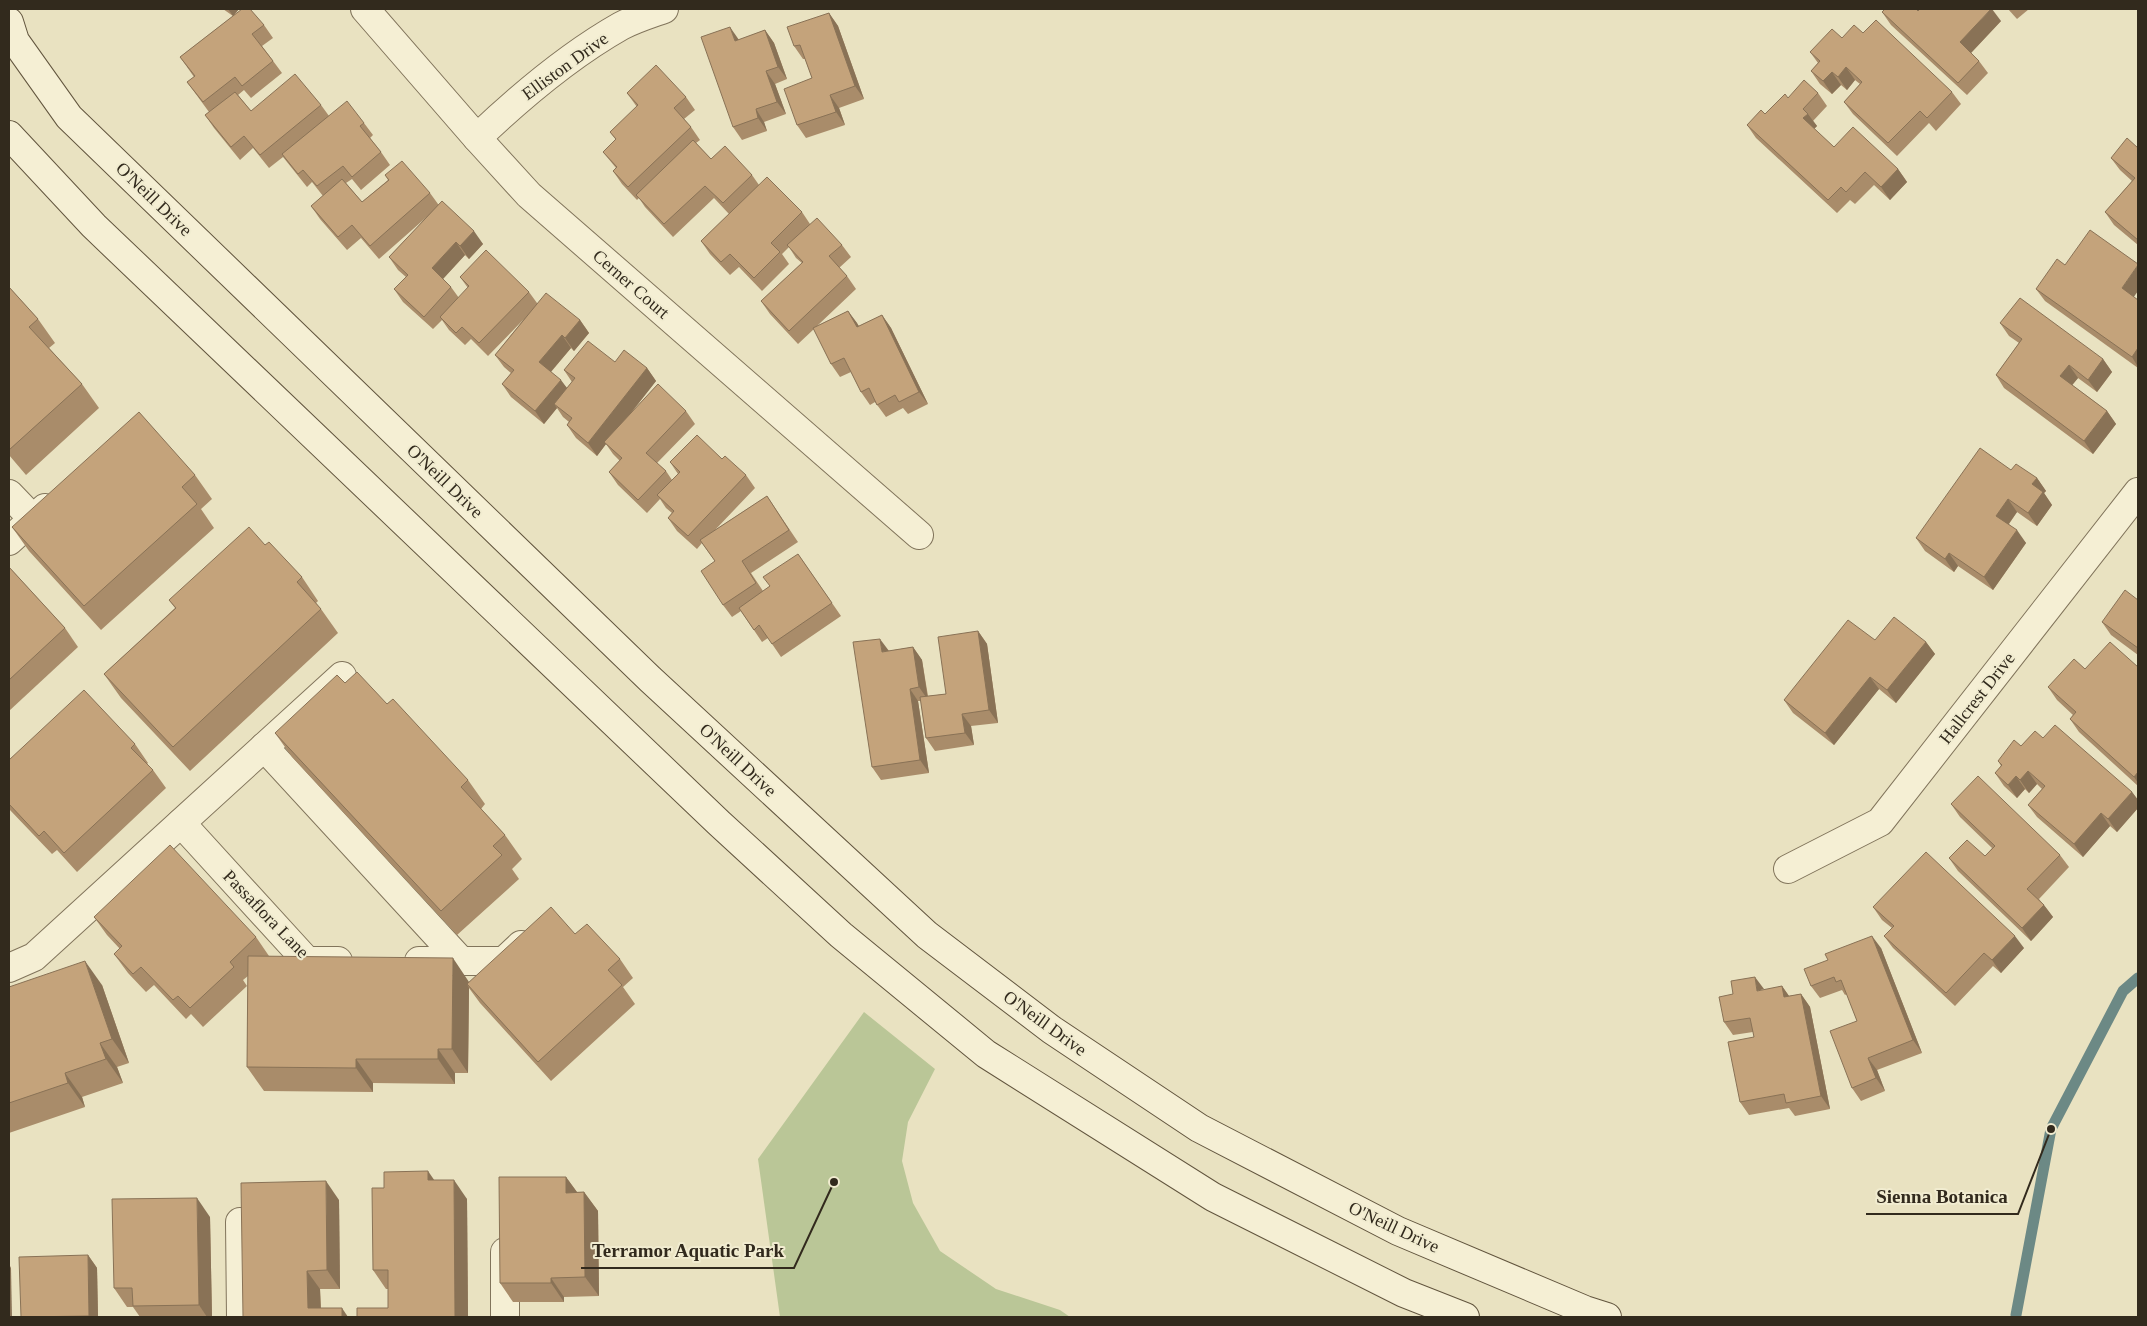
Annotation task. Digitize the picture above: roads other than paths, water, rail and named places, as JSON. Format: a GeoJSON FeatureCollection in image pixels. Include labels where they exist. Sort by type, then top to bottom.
{"type":"FeatureCollection","features":[{"type":"Feature","properties":{"kind":"main road","name":"Cerner Court"},"geometry":{"type":"LineString","coordinates":[[365,9],[529,195],[920,535]]}},
{"type":"Feature","properties":{"kind":"main road","name":"Elliston Drive"},"geometry":{"type":"LineString","coordinates":[[477,138],[521,96],[577,54],[622,25],[664,9]]}},
{"type":"Feature","properties":{"kind":"main road","name":"O'Neill Drive"},"geometry":{"type":"LineString","coordinates":[[9,22],[15,41],[69,117],[643,672],[928,935],[1052,1030],[1199,1128],[1398,1231],[1585,1310],[1607,1317]]}},
{"type":"Feature","properties":{"kind":"main road"},"geometry":{"type":"LineString","coordinates":[[9,135],[94,226],[719,823],[841,935],[986,1054],[1213,1197],[1404,1293],[1465,1317]]}},
{"type":"Feature","properties":{"kind":"main road","name":"Hallcrest Drive"},"geometry":{"type":"LineString","coordinates":[[1788,869],[1880,822],[2138,492]]}},
{"type":"Feature","properties":{"kind":"main road"},"geometry":{"type":"LineString","coordinates":[[9,494],[33,519]]}},
{"type":"Feature","properties":{"kind":"main road"},"geometry":{"type":"LineString","coordinates":[[9,541],[61,494]]}},
{"type":"Feature","properties":{"kind":"main road"},"geometry":{"type":"LineString","coordinates":[[9,968],[34,957],[342,676]]}},
{"type":"Feature","properties":{"kind":"main road"},"geometry":{"type":"LineString","coordinates":[[264,747],[462,962]]}},
{"type":"Feature","properties":{"kind":"main road","name":"Passaflora Lane"},"geometry":{"type":"LineString","coordinates":[[181,823],[308,962],[365,962]]}},
{"type":"Feature","properties":{"kind":"main road"},"geometry":{"type":"LineString","coordinates":[[394,962],[504,962],[541,925]]}},
{"type":"Feature","properties":{"kind":"main road"},"geometry":{"type":"LineString","coordinates":[[240,1222],[241,1317]]}},
{"type":"Feature","properties":{"kind":"main road"},"geometry":{"type":"LineString","coordinates":[[504,1226],[505,1317]]}},
{"type":"Feature","properties":{"kind":"waterway"},"geometry":{"type":"LineString","coordinates":[[2016,1315],[2051,1129],[2123,991],[2138,978]]}},
{"type":"Feature","properties":{"kind":"place","name":"Sienna Botanica"},"geometry":{"type":"Point","coordinates":[2051,1129]}},
{"type":"Feature","properties":{"kind":"place","name":"Terramor Aquatic Park"},"geometry":{"type":"Point","coordinates":[834,1182]}}]}
